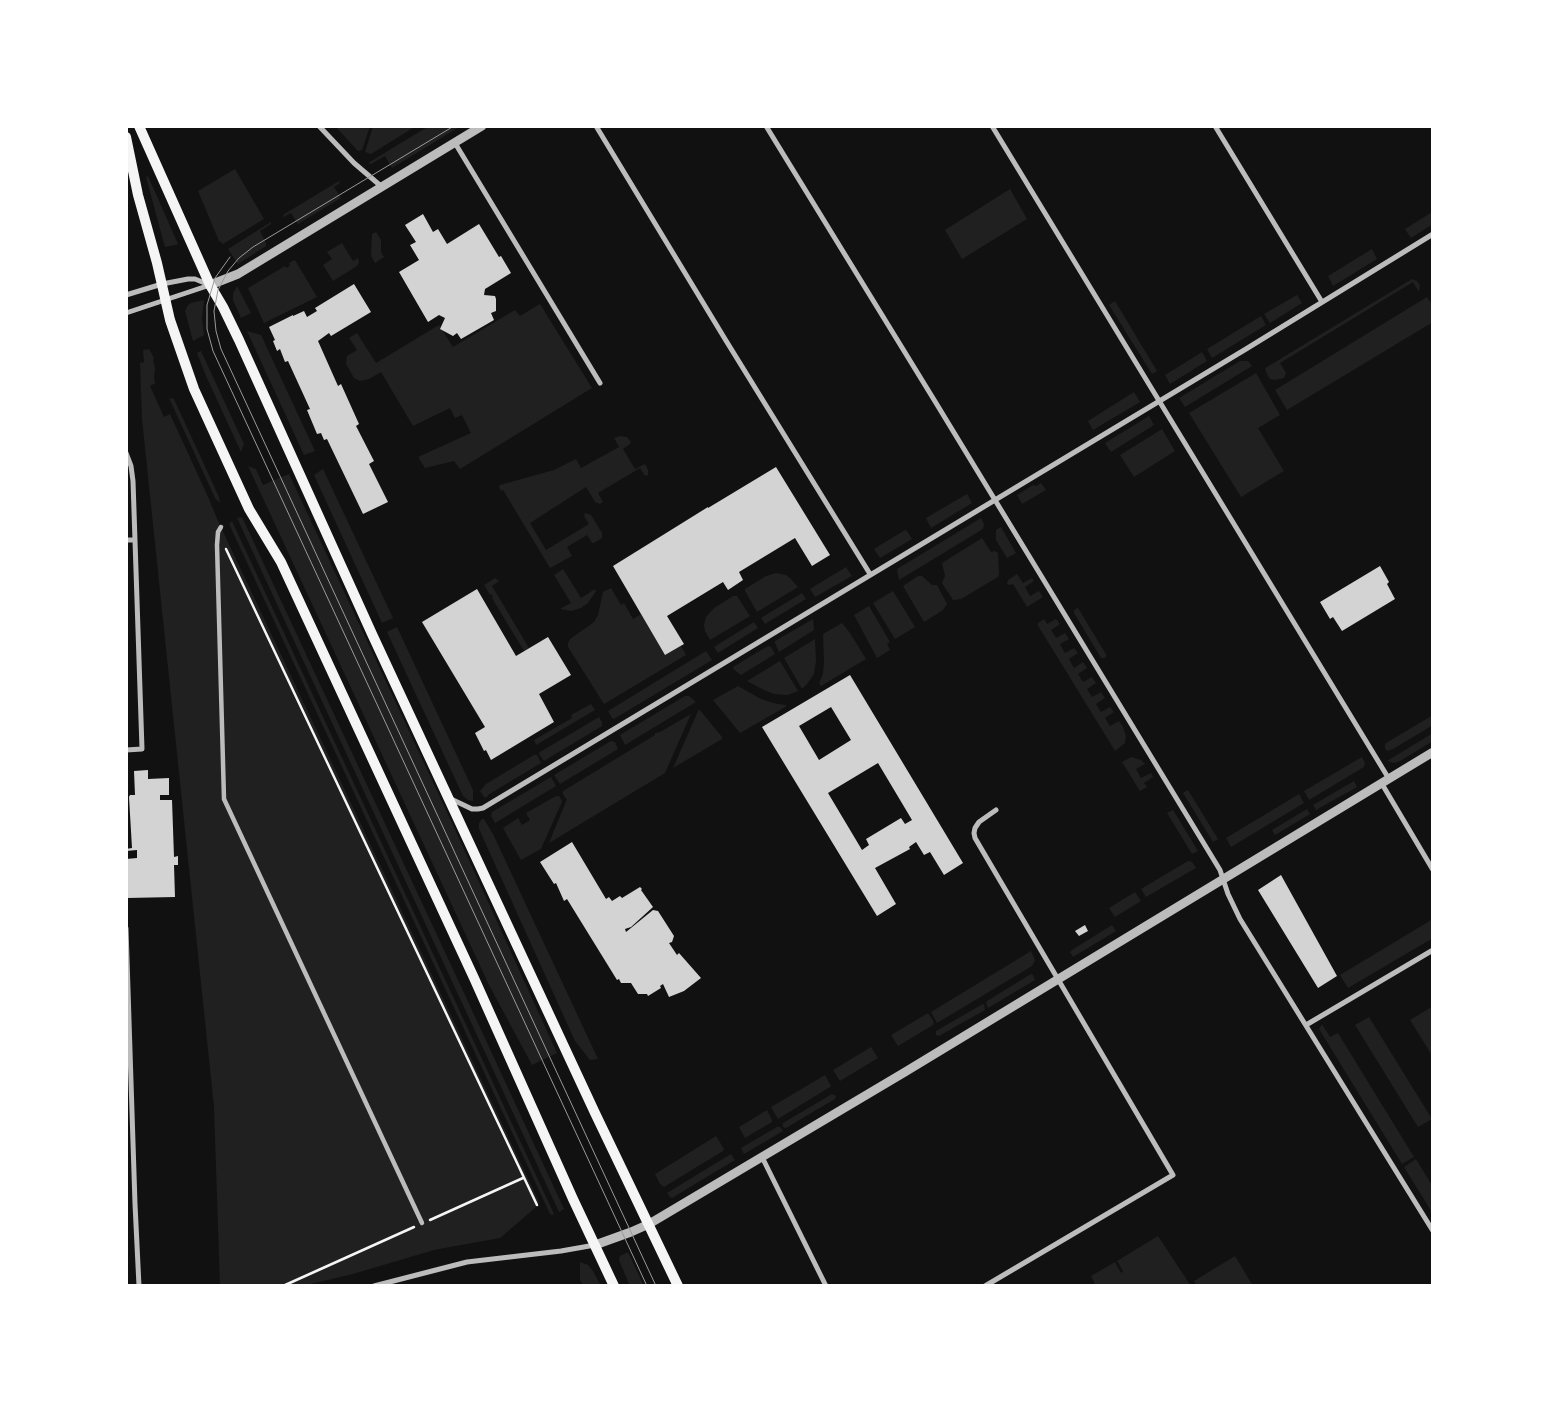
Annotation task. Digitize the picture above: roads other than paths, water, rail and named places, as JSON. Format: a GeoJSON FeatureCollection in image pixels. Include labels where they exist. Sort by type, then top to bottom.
{"type":"FeatureCollection","features":[{"type":"Feature","properties":{"kind":"main road"},"geometry":{"type":"LineString","coordinates":[[139,126],[210,285],[233,328],[372,634],[595,1113],[678,1286]]}},
{"type":"Feature","properties":{"kind":"main road"},"geometry":{"type":"LineString","coordinates":[[126,137],[138,195],[172,329],[194,389],[249,509],[281,562],[474,978],[614,1286]]}},
{"type":"Feature","properties":{"kind":"street"},"geometry":{"type":"LineString","coordinates":[[319,126],[354,163],[382,187]]}},
{"type":"Feature","properties":{"kind":"street"},"geometry":{"type":"LineString","coordinates":[[126,313],[229,279],[482,126]]}},
{"type":"Feature","properties":{"kind":"street"},"geometry":{"type":"LineString","coordinates":[[596,126],[870,574]]}},
{"type":"Feature","properties":{"kind":"street"},"geometry":{"type":"LineString","coordinates":[[766,126],[1220,870],[1228,894],[1240,919],[1433,1231]]}},
{"type":"Feature","properties":{"kind":"street"},"geometry":{"type":"LineString","coordinates":[[992,126],[1159,401],[1385,782],[1433,870]]}},
{"type":"Feature","properties":{"kind":"street"},"geometry":{"type":"LineString","coordinates":[[1215,126],[1322,302]]}},
{"type":"Feature","properties":{"kind":"street"},"geometry":{"type":"LineString","coordinates":[[455,143],[600,383]]}},
{"type":"Feature","properties":{"kind":"street"},"geometry":{"type":"LineString","coordinates":[[449,798],[472,809],[478,810],[483,808],[1433,234]]}},
{"type":"Feature","properties":{"kind":"street"},"geometry":{"type":"LineString","coordinates":[[126,295],[162,284],[188,279],[202,281],[210,285]]}},
{"type":"Feature","properties":{"kind":"street"},"geometry":{"type":"LineString","coordinates":[[126,453],[132,473],[142,749],[126,750]]}},
{"type":"Feature","properties":{"kind":"street"},"geometry":{"type":"LineString","coordinates":[[220,530],[224,799],[422,1224]]}},
{"type":"Feature","properties":{"kind":"street"},"geometry":{"type":"LineString","coordinates":[[126,540],[135,540]]}},
{"type":"Feature","properties":{"kind":"street"},"geometry":{"type":"LineString","coordinates":[[374,1286],[467,1262],[595,1245],[649,1224],[937,1053],[1433,752]]}},
{"type":"Feature","properties":{"kind":"street"},"geometry":{"type":"LineString","coordinates":[[985,1286],[1173,1175],[975,838],[975,828],[979,822],[996,810]]}},
{"type":"Feature","properties":{"kind":"street"},"geometry":{"type":"LineString","coordinates":[[126,928],[128,1057],[139,1286]]}},
{"type":"Feature","properties":{"kind":"street"},"geometry":{"type":"LineString","coordinates":[[1306,1025],[1433,950]]}},
{"type":"Feature","properties":{"kind":"street"},"geometry":{"type":"LineString","coordinates":[[762,1157],[826,1286]]}},
{"type":"Feature","properties":{"kind":"street"},"geometry":{"type":"LineString","coordinates":[[126,1204],[135,1204]]}},
{"type":"Feature","properties":{"kind":"tram line"},"geometry":{"type":"LineString","coordinates":[[454,126],[253,247],[239,258],[228,271],[218,290],[214,311],[216,331],[221,349],[656,1286]]}},
{"type":"Feature","properties":{"kind":"tram line"},"geometry":{"type":"LineString","coordinates":[[230,257],[215,278],[207,305],[207,329],[213,351],[647,1286]]}}]}
